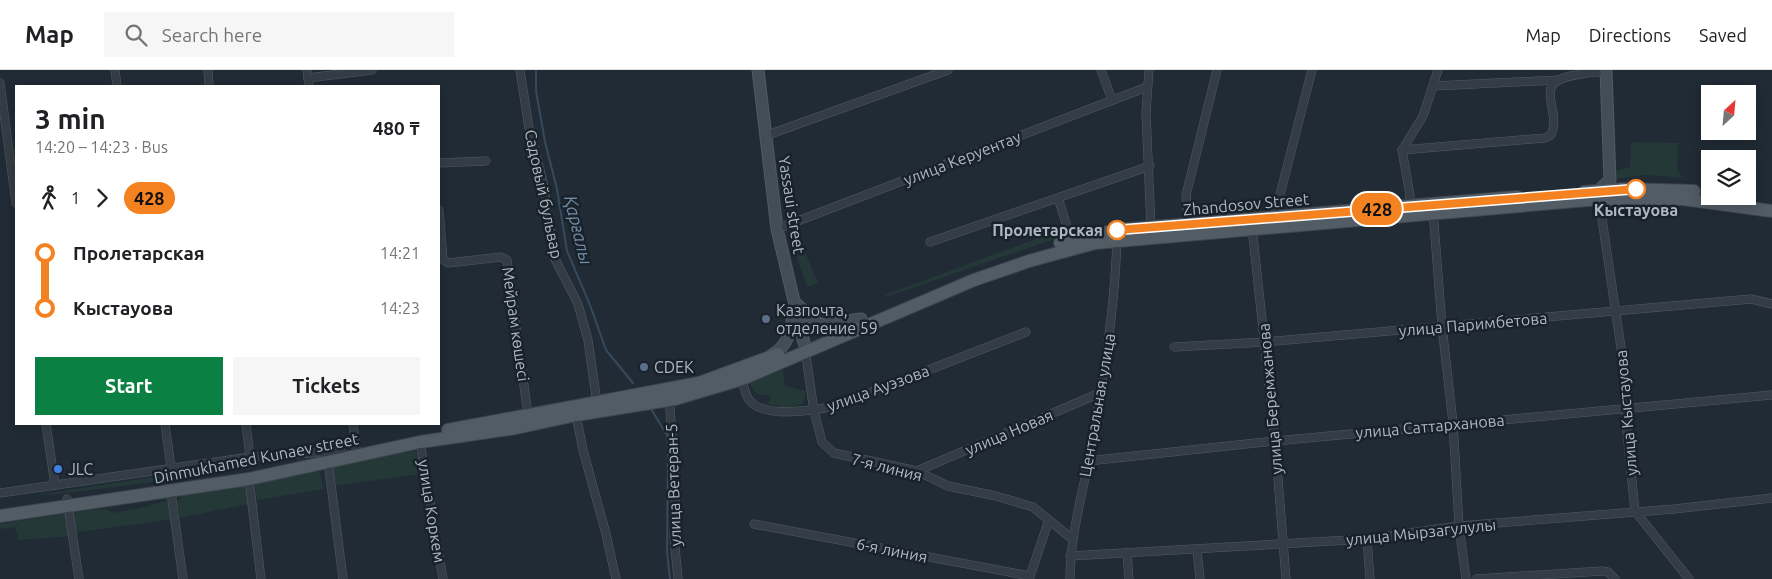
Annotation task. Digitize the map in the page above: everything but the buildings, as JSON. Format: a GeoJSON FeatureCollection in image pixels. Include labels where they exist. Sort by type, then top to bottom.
{"type":"FeatureCollection","features":[{"type":"Feature","properties":{"kind":"main road","name":"Yassaui street"},"geometry":{"type":"LineString","coordinates":[[758,70],[777,229],[805,347]]}},
{"type":"Feature","properties":{"kind":"main road"},"geometry":{"type":"LineString","coordinates":[[1599,195],[1610,180],[1606,71]]}},
{"type":"Feature","properties":{"kind":"main road","name":"Zhandosov Street"},"geometry":{"type":"LineString","coordinates":[[805,347],[819,337],[978,271],[1071,239],[1599,195],[1675,190],[1701,192]]}},
{"type":"Feature","properties":{"kind":"main road","name":"Zhandosov Street"},"geometry":{"type":"LineString","coordinates":[[1599,195],[1703,200],[1772,211]]}},
{"type":"Feature","properties":{"kind":"main road"},"geometry":{"type":"LineString","coordinates":[[1756,200],[1772,203]]}},
{"type":"Feature","properties":{"kind":"main road","name":"Zhandosov Street"},"geometry":{"type":"LineString","coordinates":[[805,347],[974,280],[1073,248],[1151,227],[1251,224],[1274,218],[1409,206],[1433,209]]}},
{"type":"Feature","properties":{"kind":"main road"},"geometry":{"type":"LineString","coordinates":[[794,302],[820,325],[861,319]]}},
{"type":"Feature","properties":{"kind":"main road"},"geometry":{"type":"LineString","coordinates":[[757,363],[783,347],[792,324],[794,302]]}},
{"type":"Feature","properties":{"kind":"main road","name":"Dinmukhamed Kunaev street"},"geometry":{"type":"LineString","coordinates":[[668,396],[699,383],[805,347]]}},
{"type":"Feature","properties":{"kind":"main road","name":"Dinmukhamed Kunaev street"},"geometry":{"type":"LineString","coordinates":[[0,516],[67,502],[210,480],[341,451],[355,444],[597,403],[668,396],[742,379],[805,347]]}},
{"type":"Feature","properties":{"kind":"main road","name":"Dinmukhamed Kunaev street"},"geometry":{"type":"LineString","coordinates":[[0,507],[171,492],[249,479],[420,442],[516,428],[647,399]]}},
{"type":"Feature","properties":{"kind":"street"},"geometry":{"type":"LineString","coordinates":[[115,70],[118,85]]}},
{"type":"Feature","properties":{"kind":"street"},"geometry":{"type":"LineString","coordinates":[[208,70],[209,85]]}},
{"type":"Feature","properties":{"kind":"street"},"geometry":{"type":"LineString","coordinates":[[308,78],[372,70]]}},
{"type":"Feature","properties":{"kind":"street","name":"Садовый бульвар"},"geometry":{"type":"LineString","coordinates":[[520,70],[529,128],[543,182],[555,259],[578,304],[588,340],[597,403]]}},
{"type":"Feature","properties":{"kind":"street"},"geometry":{"type":"LineString","coordinates":[[765,136],[948,70]]}},
{"type":"Feature","properties":{"kind":"street"},"geometry":{"type":"LineString","coordinates":[[1101,70],[1112,100]]}},
{"type":"Feature","properties":{"kind":"street"},"geometry":{"type":"LineString","coordinates":[[1149,70],[1146,113],[1150,166],[1151,227]]}},
{"type":"Feature","properties":{"kind":"street"},"geometry":{"type":"LineString","coordinates":[[1188,225],[1186,195],[1217,70]]}},
{"type":"Feature","properties":{"kind":"street"},"geometry":{"type":"LineString","coordinates":[[1274,218],[1312,70]]}},
{"type":"Feature","properties":{"kind":"street"},"geometry":{"type":"LineString","coordinates":[[1409,206],[1410,195],[1402,150],[1409,137],[1418,128],[1438,70]]}},
{"type":"Feature","properties":{"kind":"street"},"geometry":{"type":"LineString","coordinates":[[1433,86],[1558,80],[1606,71]]}},
{"type":"Feature","properties":{"kind":"street"},"geometry":{"type":"LineString","coordinates":[[1402,150],[1546,138],[1551,135],[1554,129],[1550,88],[1558,80]]}},
{"type":"Feature","properties":{"kind":"street"},"geometry":{"type":"LineString","coordinates":[[0,83],[15,196]]}},
{"type":"Feature","properties":{"kind":"street","name":"улица Керуентау"},"geometry":{"type":"LineString","coordinates":[[777,229],[1147,87]]}},
{"type":"Feature","properties":{"kind":"street"},"geometry":{"type":"LineString","coordinates":[[440,163],[486,161]]}},
{"type":"Feature","properties":{"kind":"street"},"geometry":{"type":"LineString","coordinates":[[930,242],[1150,166]]}},
{"type":"Feature","properties":{"kind":"street","name":"улица Кыстауова"},"geometry":{"type":"LineString","coordinates":[[1599,195],[1627,388],[1626,422],[1635,512]]}},
{"type":"Feature","properties":{"kind":"street"},"geometry":{"type":"LineString","coordinates":[[1058,198],[1071,239]]}},
{"type":"Feature","properties":{"kind":"street"},"geometry":{"type":"LineString","coordinates":[[1433,209],[1442,326],[1453,423],[1459,526],[1466,579]]}},
{"type":"Feature","properties":{"kind":"street","name":"Мейрам көшесі"},"geometry":{"type":"LineString","coordinates":[[440,222],[443,259],[448,263],[501,257],[507,260],[528,415]]}},
{"type":"Feature","properties":{"kind":"street","name":"улица Беремжанова"},"geometry":{"type":"LineString","coordinates":[[1251,224],[1275,440],[1286,579]]}},
{"type":"Feature","properties":{"kind":"street","name":"Центральная улица"},"geometry":{"type":"LineString","coordinates":[[1070,579],[1071,538],[1088,461],[1114,295],[1117,235]]}},
{"type":"Feature","properties":{"kind":"street","name":"улица Паримбетова"},"geometry":{"type":"LineString","coordinates":[[1174,347],[1265,342],[1751,300],[1772,304]]}},
{"type":"Feature","properties":{"kind":"street","name":"улица Ауэзова"},"geometry":{"type":"LineString","coordinates":[[742,379],[750,401],[757,406],[781,412],[814,411],[836,406],[1026,332]]}},
{"type":"Feature","properties":{"kind":"street","name":"7-я линия"},"geometry":{"type":"LineString","coordinates":[[805,347],[814,411],[822,442],[834,453],[917,471],[948,486],[996,496],[1033,507],[1071,538]]}},
{"type":"Feature","properties":{"kind":"street","name":"улица Новая"},"geometry":{"type":"LineString","coordinates":[[917,471],[1100,393]]}},
{"type":"Feature","properties":{"kind":"street","name":"улица Саттарханова"},"geometry":{"type":"LineString","coordinates":[[1088,461],[1275,440],[1772,395]]}},
{"type":"Feature","properties":{"kind":"street","name":"улица Ветеран-5"},"geometry":{"type":"LineString","coordinates":[[668,396],[676,484],[674,537],[678,579]]}},
{"type":"Feature","properties":{"kind":"street"},"geometry":{"type":"LineString","coordinates":[[576,415],[616,579]]}},
{"type":"Feature","properties":{"kind":"street"},"geometry":{"type":"LineString","coordinates":[[46,425],[55,486]]}},
{"type":"Feature","properties":{"kind":"street"},"geometry":{"type":"LineString","coordinates":[[166,425],[171,468]]}},
{"type":"Feature","properties":{"kind":"street"},"geometry":{"type":"LineString","coordinates":[[246,425],[250,457]]}},
{"type":"Feature","properties":{"kind":"street"},"geometry":{"type":"LineString","coordinates":[[353,425],[355,444]]}},
{"type":"Feature","properties":{"kind":"street","name":"улица Коркем"},"geometry":{"type":"LineString","coordinates":[[420,442],[443,579]]}},
{"type":"Feature","properties":{"kind":"street"},"geometry":{"type":"LineString","coordinates":[[0,493],[250,457],[341,451]]}},
{"type":"Feature","properties":{"kind":"street"},"geometry":{"type":"LineString","coordinates":[[328,461],[343,579]]}},
{"type":"Feature","properties":{"kind":"street"},"geometry":{"type":"LineString","coordinates":[[249,479],[261,579]]}},
{"type":"Feature","properties":{"kind":"street"},"geometry":{"type":"LineString","coordinates":[[171,492],[183,579]]}},
{"type":"Feature","properties":{"kind":"street","name":"улица Мырзагулулы"},"geometry":{"type":"LineString","coordinates":[[1070,556],[1368,539],[1459,526],[1635,512],[1772,498]]}},
{"type":"Feature","properties":{"kind":"street"},"geometry":{"type":"LineString","coordinates":[[67,502],[79,579]]}},
{"type":"Feature","properties":{"kind":"street"},"geometry":{"type":"LineString","coordinates":[[1635,512],[1689,579]]}},
{"type":"Feature","properties":{"kind":"street"},"geometry":{"type":"LineString","coordinates":[[1029,578],[1049,520]]}},
{"type":"Feature","properties":{"kind":"street","name":"6-я линия"},"geometry":{"type":"LineString","coordinates":[[754,524],[1029,578]]}},
{"type":"Feature","properties":{"kind":"street"},"geometry":{"type":"LineString","coordinates":[[1368,539],[1370,579]]}},
{"type":"Feature","properties":{"kind":"street"},"geometry":{"type":"LineString","coordinates":[[1197,550],[1200,579]]}},
{"type":"Feature","properties":{"kind":"street"},"geometry":{"type":"LineString","coordinates":[[1127,553],[1128,579]]}},
{"type":"Feature","properties":{"kind":"street"},"geometry":{"type":"LineString","coordinates":[[1476,579],[1596,571],[1608,572],[1615,579]]}},
{"type":"Feature","properties":{"kind":"green space"},"geometry":{"type":"Polygon","coordinates":[[[1631,142],[1678,143],[1677,169],[1683,178],[1645,175],[1617,179],[1616,171],[1630,167],[1631,142]]]}},
{"type":"Feature","properties":{"kind":"green space"},"geometry":{"type":"Polygon","coordinates":[[[1062,229],[1063,236],[886,297],[885,295],[1062,229]]]}},
{"type":"Feature","properties":{"kind":"green space"},"geometry":{"type":"Polygon","coordinates":[[[798,236],[818,283],[807,287],[791,239],[798,236]]]}},
{"type":"Feature","properties":{"kind":"green space"},"geometry":{"type":"Polygon","coordinates":[[[783,370],[785,386],[806,391],[803,404],[786,408],[768,404],[771,396],[757,394],[748,382],[783,370]]]}},
{"type":"Feature","properties":{"kind":"green space"},"geometry":{"type":"Polygon","coordinates":[[[416,451],[422,474],[331,486],[328,464],[416,451]]]}},
{"type":"Feature","properties":{"kind":"green space"},"geometry":{"type":"Polygon","coordinates":[[[258,461],[259,464],[173,479],[30,496],[258,461]]]}},
{"type":"Feature","properties":{"kind":"green space"},"geometry":{"type":"Polygon","coordinates":[[[318,467],[324,489],[257,500],[255,484],[318,467]]]}},
{"type":"Feature","properties":{"kind":"green space"},"geometry":{"type":"Polygon","coordinates":[[[249,484],[252,503],[180,518],[177,502],[184,494],[249,484]]]}},
{"type":"Feature","properties":{"kind":"green space"},"geometry":{"type":"Polygon","coordinates":[[[172,499],[174,519],[72,533],[72,536],[19,540],[15,527],[0,529],[0,524],[97,509],[109,510],[112,513],[141,508],[172,499]]]}},
{"type":"Feature","properties":{"kind":"waterway","name":"Қарғалы"},"geometry":{"type":"LineString","coordinates":[[536,70],[536,91],[545,142],[557,189],[567,251],[590,305],[606,350],[633,383]]}},
{"type":"Feature","properties":{"kind":"waterway","name":"Қарғалы"},"geometry":{"type":"LineString","coordinates":[[651,409],[667,435],[667,552],[670,579]]}},
{"type":"Feature","properties":{"kind":"bus line","name":"428"},"geometry":{"type":"LineString","coordinates":[[1117,230],[1599,190],[1636,189]]}},
{"type":"Feature","properties":{"kind":"place","name":"Кыстауова"},"geometry":{"type":"Point","coordinates":[1636,189]}},
{"type":"Feature","properties":{"kind":"place","name":"Пролетарская"},"geometry":{"type":"Point","coordinates":[1117,230]}},
{"type":"Feature","properties":{"kind":"place","name":"Казпочта, отделение 59"},"geometry":{"type":"Point","coordinates":[766,319]}},
{"type":"Feature","properties":{"kind":"place","name":"CDEK"},"geometry":{"type":"Point","coordinates":[644,367]}},
{"type":"Feature","properties":{"kind":"place","name":"JLC"},"geometry":{"type":"Point","coordinates":[58,469]}}]}
